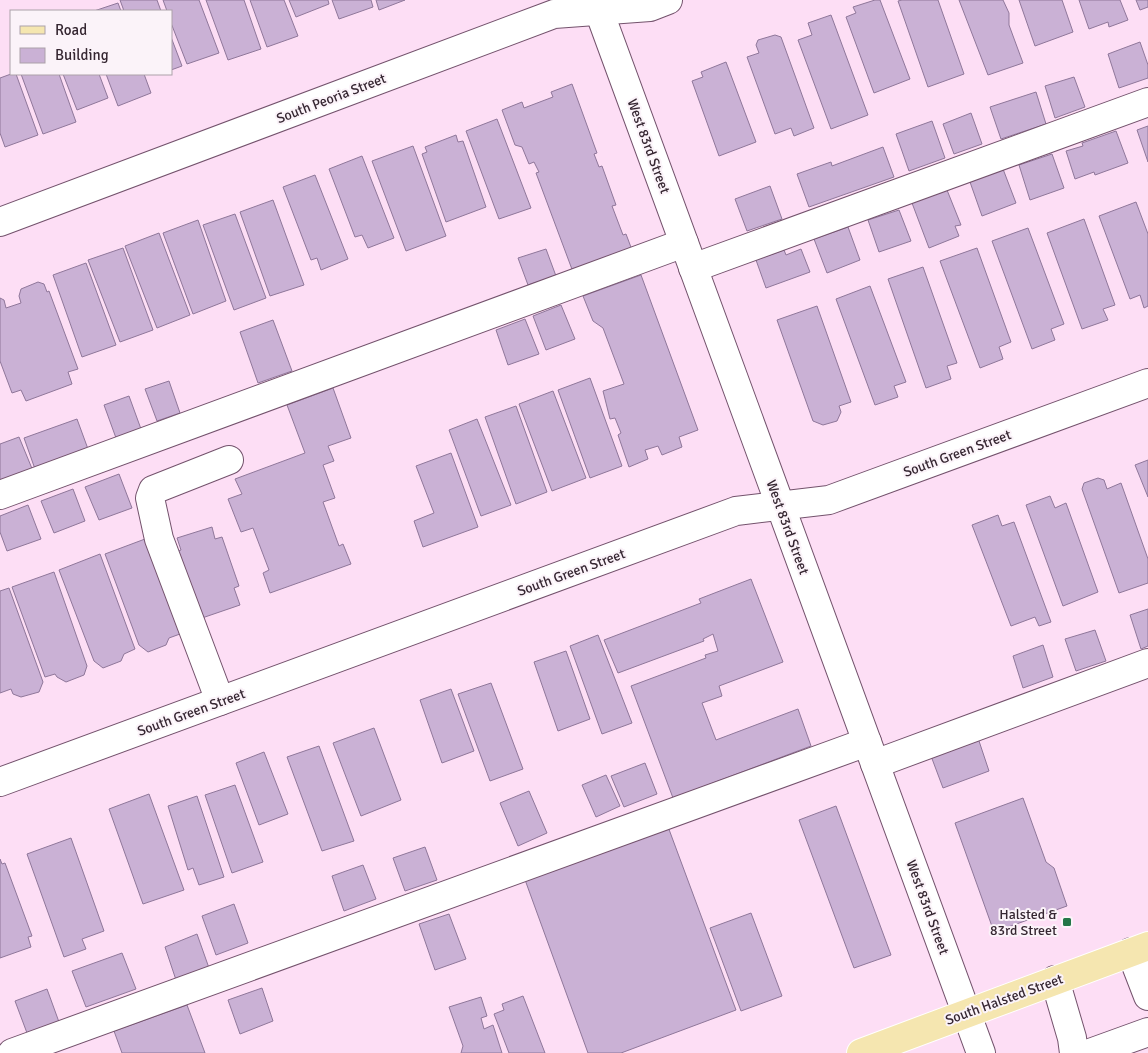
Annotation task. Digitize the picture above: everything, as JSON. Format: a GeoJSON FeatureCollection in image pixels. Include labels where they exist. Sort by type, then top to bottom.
{"type":"FeatureCollection","features":[{"type":"Feature","properties":{"kind":"main road","name":"South Halsted Street"},"geometry":{"type":"LineString","coordinates":[[861,1053],[1140,949]]}},
{"type":"Feature","properties":{"kind":"street","name":"South Peoria Street"},"geometry":{"type":"LineString","coordinates":[[0,222],[554,14],[597,6],[650,7],[668,0]]}},
{"type":"Feature","properties":{"kind":"street","name":"West 83rd Street"},"geometry":{"type":"LineString","coordinates":[[597,6],[981,1053]]}},
{"type":"Feature","properties":{"kind":"street"},"geometry":{"type":"LineString","coordinates":[[0,496],[689,256],[1148,102]]}},
{"type":"Feature","properties":{"kind":"street","name":"South Green Street"},"geometry":{"type":"LineString","coordinates":[[0,782],[736,511],[829,500],[1148,383]]}},
{"type":"Feature","properties":{"kind":"street"},"geometry":{"type":"LineString","coordinates":[[220,701],[159,539],[150,498],[153,490],[229,460]]}},
{"type":"Feature","properties":{"kind":"street"},"geometry":{"type":"LineString","coordinates":[[12,1053],[871,753],[1148,663]]}},
{"type":"Feature","properties":{"kind":"street"},"geometry":{"type":"LineString","coordinates":[[1140,949],[1148,996]]}},
{"type":"Feature","properties":{"kind":"street"},"geometry":{"type":"LineString","coordinates":[[1055,980],[1072,1038],[1074,1053]]}},
{"type":"Feature","properties":{"kind":"street"},"geometry":{"type":"LineString","coordinates":[[1090,1053],[1148,1032]]}},
{"type":"Feature","properties":{"kind":"building"},"geometry":{"type":"Polygon","coordinates":[[[120,0],[157,0],[161,10],[124,10],[120,0]]]}},
{"type":"Feature","properties":{"kind":"building"},"geometry":{"type":"Polygon","coordinates":[[[163,0],[199,0],[219,53],[187,64],[172,26],[172,10],[167,10],[163,0]]]}},
{"type":"Feature","properties":{"kind":"building"},"geometry":{"type":"Polygon","coordinates":[[[206,0],[244,0],[261,49],[228,60],[206,0]]]}},
{"type":"Feature","properties":{"kind":"building"},"geometry":{"type":"Polygon","coordinates":[[[250,0],[284,0],[298,36],[267,47],[250,0]]]}},
{"type":"Feature","properties":{"kind":"building"},"geometry":{"type":"Polygon","coordinates":[[[289,0],[328,0],[329,4],[296,17],[289,0]]]}},
{"type":"Feature","properties":{"kind":"building"},"geometry":{"type":"Polygon","coordinates":[[[332,0],[371,0],[373,7],[339,19],[332,0]]]}},
{"type":"Feature","properties":{"kind":"building"},"geometry":{"type":"Polygon","coordinates":[[[376,0],[405,0],[379,10],[376,0]]]}},
{"type":"Feature","properties":{"kind":"building"},"geometry":{"type":"Polygon","coordinates":[[[880,0],[910,79],[874,93],[846,17],[856,13],[853,7],[880,0]]]}},
{"type":"Feature","properties":{"kind":"building"},"geometry":{"type":"Polygon","coordinates":[[[938,0],[964,74],[928,87],[898,1],[938,0]]]}},
{"type":"Feature","properties":{"kind":"building"},"geometry":{"type":"Polygon","coordinates":[[[959,0],[1003,0],[1009,13],[1009,25],[1023,63],[988,75],[959,0]]]}},
{"type":"Feature","properties":{"kind":"building"},"geometry":{"type":"Polygon","coordinates":[[[1019,0],[1062,0],[1073,32],[1035,46],[1019,0]]]}},
{"type":"Feature","properties":{"kind":"building"},"geometry":{"type":"Polygon","coordinates":[[[1079,0],[1120,0],[1128,20],[1109,27],[1108,22],[1089,29],[1079,0]]]}},
{"type":"Feature","properties":{"kind":"building"},"geometry":{"type":"Polygon","coordinates":[[[1136,0],[1148,0],[1148,7],[1140,10],[1136,0]]]}},
{"type":"Feature","properties":{"kind":"building"},"geometry":{"type":"Polygon","coordinates":[[[118,3],[121,10],[97,10],[118,3]]]}},
{"type":"Feature","properties":{"kind":"building"},"geometry":{"type":"Polygon","coordinates":[[[831,15],[868,115],[831,129],[798,40],[812,35],[808,23],[831,15]]]}},
{"type":"Feature","properties":{"kind":"building"},"geometry":{"type":"Polygon","coordinates":[[[775,35],[781,37],[814,128],[794,136],[791,128],[775,134],[747,57],[759,53],[756,45],[758,40],[775,35]]]}},
{"type":"Feature","properties":{"kind":"building"},"geometry":{"type":"Polygon","coordinates":[[[172,40],[182,66],[172,70],[172,40]]]}},
{"type":"Feature","properties":{"kind":"building"},"geometry":{"type":"Polygon","coordinates":[[[1140,42],[1148,65],[1148,78],[1119,88],[1108,54],[1140,42]]]}},
{"type":"Feature","properties":{"kind":"building"},"geometry":{"type":"Polygon","coordinates":[[[726,62],[756,142],[719,156],[692,81],[703,77],[701,72],[726,62]]]}},
{"type":"Feature","properties":{"kind":"building"},"geometry":{"type":"Polygon","coordinates":[[[10,74],[16,75],[38,135],[5,147],[0,133],[0,78],[10,74]]]}},
{"type":"Feature","properties":{"kind":"building"},"geometry":{"type":"Polygon","coordinates":[[[21,75],[59,75],[76,122],[43,134],[21,75]]]}},
{"type":"Feature","properties":{"kind":"building"},"geometry":{"type":"Polygon","coordinates":[[[63,75],[99,75],[108,98],[77,110],[63,75]]]}},
{"type":"Feature","properties":{"kind":"building"},"geometry":{"type":"Polygon","coordinates":[[[106,75],[144,75],[151,93],[118,106],[106,75]]]}},
{"type":"Feature","properties":{"kind":"building"},"geometry":{"type":"Polygon","coordinates":[[[1074,77],[1085,107],[1055,118],[1045,86],[1074,77]]]}},
{"type":"Feature","properties":{"kind":"building"},"geometry":{"type":"Polygon","coordinates":[[[572,84],[597,153],[594,154],[599,167],[602,166],[616,205],[612,206],[623,235],[626,234],[632,250],[573,272],[536,173],[539,172],[534,162],[529,164],[522,147],[515,145],[502,110],[522,102],[524,108],[553,97],[551,92],[572,84]]]}},
{"type":"Feature","properties":{"kind":"building"},"geometry":{"type":"Polygon","coordinates":[[[1036,92],[1046,124],[1001,139],[990,107],[1036,92]]]}},
{"type":"Feature","properties":{"kind":"building"},"geometry":{"type":"Polygon","coordinates":[[[971,113],[982,144],[954,154],[943,124],[971,113]]]}},
{"type":"Feature","properties":{"kind":"building"},"geometry":{"type":"Polygon","coordinates":[[[497,119],[531,208],[499,219],[466,131],[497,119]]]}},
{"type":"Feature","properties":{"kind":"building"},"geometry":{"type":"Polygon","coordinates":[[[932,121],[945,158],[909,171],[896,134],[932,121]]]}},
{"type":"Feature","properties":{"kind":"building"},"geometry":{"type":"Polygon","coordinates":[[[1148,126],[1148,162],[1137,130],[1148,126]]]}},
{"type":"Feature","properties":{"kind":"building"},"geometry":{"type":"Polygon","coordinates":[[[1116,131],[1128,163],[1095,175],[1094,172],[1075,179],[1066,151],[1083,146],[1082,143],[1116,131]]]}},
{"type":"Feature","properties":{"kind":"building"},"geometry":{"type":"Polygon","coordinates":[[[456,135],[458,142],[463,141],[486,207],[446,222],[422,154],[427,152],[425,147],[456,135]]]}},
{"type":"Feature","properties":{"kind":"building"},"geometry":{"type":"Polygon","coordinates":[[[413,146],[446,236],[406,251],[372,161],[413,146]]]}},
{"type":"Feature","properties":{"kind":"building"},"geometry":{"type":"Polygon","coordinates":[[[883,147],[894,177],[809,207],[797,174],[831,162],[832,166],[883,147]]]}},
{"type":"Feature","properties":{"kind":"building"},"geometry":{"type":"Polygon","coordinates":[[[1052,154],[1064,188],[1030,200],[1019,165],[1052,154]]]}},
{"type":"Feature","properties":{"kind":"building"},"geometry":{"type":"Polygon","coordinates":[[[362,156],[394,238],[368,248],[362,235],[355,237],[329,169],[362,156]]]}},
{"type":"Feature","properties":{"kind":"building"},"geometry":{"type":"Polygon","coordinates":[[[1003,169],[1016,203],[982,216],[970,182],[1003,169]]]}},
{"type":"Feature","properties":{"kind":"building"},"geometry":{"type":"Polygon","coordinates":[[[315,175],[348,259],[321,270],[317,258],[311,260],[283,187],[315,175]]]}},
{"type":"Feature","properties":{"kind":"building"},"geometry":{"type":"Polygon","coordinates":[[[770,186],[782,219],[747,231],[735,199],[770,186]]]}},
{"type":"Feature","properties":{"kind":"building"},"geometry":{"type":"Polygon","coordinates":[[[947,190],[961,225],[955,226],[959,236],[929,248],[912,203],[947,190]]]}},
{"type":"Feature","properties":{"kind":"building"},"geometry":{"type":"Polygon","coordinates":[[[273,200],[304,285],[270,296],[240,212],[273,200]]]}},
{"type":"Feature","properties":{"kind":"building"},"geometry":{"type":"Polygon","coordinates":[[[1136,202],[1148,234],[1148,306],[1144,308],[1140,295],[1130,299],[1099,216],[1136,202]]]}},
{"type":"Feature","properties":{"kind":"building"},"geometry":{"type":"Polygon","coordinates":[[[899,210],[911,241],[879,252],[868,220],[899,210]]]}},
{"type":"Feature","properties":{"kind":"building"},"geometry":{"type":"Polygon","coordinates":[[[235,214],[266,298],[234,310],[203,225],[235,214]]]}},
{"type":"Feature","properties":{"kind":"building"},"geometry":{"type":"Polygon","coordinates":[[[1084,219],[1115,305],[1103,309],[1108,320],[1082,329],[1047,233],[1084,219]]]}},
{"type":"Feature","properties":{"kind":"building"},"geometry":{"type":"Polygon","coordinates":[[[198,220],[226,301],[193,314],[163,233],[198,220]]]}},
{"type":"Feature","properties":{"kind":"building"},"geometry":{"type":"Polygon","coordinates":[[[848,227],[860,260],[827,273],[814,239],[848,227]]]}},
{"type":"Feature","properties":{"kind":"building"},"geometry":{"type":"Polygon","coordinates":[[[1028,228],[1064,324],[1051,329],[1055,340],[1032,349],[992,241],[1028,228]]]}},
{"type":"Feature","properties":{"kind":"building"},"geometry":{"type":"Polygon","coordinates":[[[159,233],[190,315],[157,328],[125,246],[159,233]]]}},
{"type":"Feature","properties":{"kind":"building"},"geometry":{"type":"Polygon","coordinates":[[[123,248],[153,330],[120,342],[88,260],[123,248]]]}},
{"type":"Feature","properties":{"kind":"building"},"geometry":{"type":"Polygon","coordinates":[[[977,248],[1011,342],[999,347],[1003,359],[980,368],[940,261],[977,248]]]}},
{"type":"Feature","properties":{"kind":"building"},"geometry":{"type":"Polygon","coordinates":[[[546,249],[556,276],[528,285],[518,258],[546,249]]]}},
{"type":"Feature","properties":{"kind":"building"},"geometry":{"type":"Polygon","coordinates":[[[801,249],[810,272],[766,288],[756,260],[784,250],[786,255],[801,249]]]}},
{"type":"Feature","properties":{"kind":"building"},"geometry":{"type":"Polygon","coordinates":[[[86,263],[116,345],[82,357],[53,275],[86,263]]]}},
{"type":"Feature","properties":{"kind":"building"},"geometry":{"type":"Polygon","coordinates":[[[923,267],[957,363],[947,366],[951,379],[926,388],[888,279],[923,267]]]}},
{"type":"Feature","properties":{"kind":"building"},"geometry":{"type":"Polygon","coordinates":[[[641,275],[698,430],[679,437],[682,447],[662,455],[658,446],[645,450],[648,459],[629,467],[618,435],[621,433],[615,418],[610,419],[603,391],[624,384],[603,328],[593,321],[583,296],[641,275]]]}},
{"type":"Feature","properties":{"kind":"building"},"geometry":{"type":"Polygon","coordinates":[[[38,282],[44,284],[47,292],[49,291],[78,369],[68,372],[72,384],[26,401],[21,390],[12,393],[0,361],[0,298],[4,300],[6,308],[21,303],[19,296],[21,289],[38,282]]]}},
{"type":"Feature","properties":{"kind":"building"},"geometry":{"type":"Polygon","coordinates":[[[870,286],[906,382],[894,386],[898,397],[875,405],[836,299],[870,286]]]}},
{"type":"Feature","properties":{"kind":"building"},"geometry":{"type":"Polygon","coordinates":[[[561,305],[575,339],[546,350],[533,316],[561,305]]]}},
{"type":"Feature","properties":{"kind":"building"},"geometry":{"type":"Polygon","coordinates":[[[817,306],[851,402],[839,406],[841,412],[837,421],[823,425],[813,421],[777,320],[817,306]]]}},
{"type":"Feature","properties":{"kind":"building"},"geometry":{"type":"Polygon","coordinates":[[[525,319],[539,354],[508,365],[496,330],[525,319]]]}},
{"type":"Feature","properties":{"kind":"building"},"geometry":{"type":"Polygon","coordinates":[[[273,320],[292,371],[258,383],[240,332],[273,320]]]}},
{"type":"Feature","properties":{"kind":"building"},"geometry":{"type":"Polygon","coordinates":[[[590,378],[622,466],[590,478],[558,390],[590,378]]]}},
{"type":"Feature","properties":{"kind":"building"},"geometry":{"type":"Polygon","coordinates":[[[169,381],[180,413],[157,421],[145,389],[169,381]]]}},
{"type":"Feature","properties":{"kind":"building"},"geometry":{"type":"Polygon","coordinates":[[[333,388],[351,438],[328,446],[334,461],[323,465],[335,498],[323,502],[339,546],[343,544],[351,564],[270,593],[263,573],[269,570],[253,528],[241,532],[228,499],[242,494],[235,479],[305,453],[287,405],[333,388]]]}},
{"type":"Feature","properties":{"kind":"building"},"geometry":{"type":"Polygon","coordinates":[[[553,391],[586,478],[552,491],[519,404],[553,391]]]}},
{"type":"Feature","properties":{"kind":"building"},"geometry":{"type":"Polygon","coordinates":[[[129,396],[141,429],[116,438],[104,405],[129,396]]]}},
{"type":"Feature","properties":{"kind":"building"},"geometry":{"type":"Polygon","coordinates":[[[516,406],[547,492],[516,504],[485,417],[516,406]]]}},
{"type":"Feature","properties":{"kind":"building"},"geometry":{"type":"Polygon","coordinates":[[[77,419],[88,449],[35,469],[24,438],[77,419]]]}},
{"type":"Feature","properties":{"kind":"building"},"geometry":{"type":"Polygon","coordinates":[[[477,419],[511,505],[481,516],[449,430],[477,419]]]}},
{"type":"Feature","properties":{"kind":"building"},"geometry":{"type":"Polygon","coordinates":[[[19,437],[33,471],[0,483],[0,444],[19,437]]]}},
{"type":"Feature","properties":{"kind":"building"},"geometry":{"type":"Polygon","coordinates":[[[451,453],[478,527],[423,547],[414,521],[434,513],[416,466],[451,453]]]}},
{"type":"Feature","properties":{"kind":"building"},"geometry":{"type":"Polygon","coordinates":[[[1148,460],[1148,497],[1135,465],[1148,460]]]}},
{"type":"Feature","properties":{"kind":"building"},"geometry":{"type":"Polygon","coordinates":[[[119,474],[132,508],[99,520],[85,487],[119,474]]]}},
{"type":"Feature","properties":{"kind":"building"},"geometry":{"type":"Polygon","coordinates":[[[1098,478],[1104,480],[1107,489],[1121,483],[1148,559],[1148,583],[1119,593],[1082,489],[1084,483],[1098,478]]]}},
{"type":"Feature","properties":{"kind":"building"},"geometry":{"type":"Polygon","coordinates":[[[73,489],[85,521],[54,533],[41,501],[73,489]]]}},
{"type":"Feature","properties":{"kind":"building"},"geometry":{"type":"Polygon","coordinates":[[[1050,496],[1055,508],[1066,503],[1098,592],[1063,606],[1026,505],[1050,496]]]}},
{"type":"Feature","properties":{"kind":"building"},"geometry":{"type":"Polygon","coordinates":[[[28,505],[41,539],[7,551],[0,532],[0,516],[28,505]]]}},
{"type":"Feature","properties":{"kind":"building"},"geometry":{"type":"Polygon","coordinates":[[[998,515],[1002,526],[1014,522],[1051,622],[1039,626],[1035,617],[1011,626],[972,525],[998,515]]]}},
{"type":"Feature","properties":{"kind":"building"},"geometry":{"type":"Polygon","coordinates":[[[212,527],[215,539],[222,537],[239,586],[234,588],[240,605],[202,618],[174,553],[181,550],[177,538],[212,527]]]}},
{"type":"Feature","properties":{"kind":"building"},"geometry":{"type":"Polygon","coordinates":[[[145,539],[180,634],[169,638],[166,645],[148,652],[139,645],[105,554],[145,539]]]}},
{"type":"Feature","properties":{"kind":"building"},"geometry":{"type":"Polygon","coordinates":[[[100,554],[135,649],[124,654],[121,661],[103,668],[94,661],[59,570],[100,554]]]}},
{"type":"Feature","properties":{"kind":"building"},"geometry":{"type":"Polygon","coordinates":[[[54,572],[87,666],[84,675],[66,682],[55,674],[45,677],[12,587],[54,572]]]}},
{"type":"Feature","properties":{"kind":"building"},"geometry":{"type":"Polygon","coordinates":[[[751,579],[783,662],[719,686],[722,696],[702,703],[716,740],[798,709],[811,746],[673,798],[631,686],[706,658],[705,655],[718,651],[713,634],[703,639],[704,641],[618,673],[604,640],[701,603],[699,599],[751,579]]]}},
{"type":"Feature","properties":{"kind":"building"},"geometry":{"type":"Polygon","coordinates":[[[9,588],[43,682],[39,692],[21,697],[13,694],[11,689],[0,693],[0,591],[9,588]]]}},
{"type":"Feature","properties":{"kind":"building"},"geometry":{"type":"Polygon","coordinates":[[[1148,609],[1148,646],[1141,649],[1130,615],[1148,609]]]}},
{"type":"Feature","properties":{"kind":"building"},"geometry":{"type":"Polygon","coordinates":[[[1095,630],[1106,661],[1076,671],[1065,639],[1095,630]]]}},
{"type":"Feature","properties":{"kind":"building"},"geometry":{"type":"Polygon","coordinates":[[[598,635],[632,723],[602,734],[570,646],[598,635]]]}},
{"type":"Feature","properties":{"kind":"building"},"geometry":{"type":"Polygon","coordinates":[[[1043,645],[1053,677],[1023,688],[1013,656],[1043,645]]]}},
{"type":"Feature","properties":{"kind":"building"},"geometry":{"type":"Polygon","coordinates":[[[566,651],[590,719],[558,731],[534,662],[566,651]]]}},
{"type":"Feature","properties":{"kind":"building"},"geometry":{"type":"Polygon","coordinates":[[[491,683],[523,769],[490,781],[458,694],[491,683]]]}},
{"type":"Feature","properties":{"kind":"building"},"geometry":{"type":"Polygon","coordinates":[[[451,689],[474,751],[442,763],[420,700],[451,689]]]}},
{"type":"Feature","properties":{"kind":"building"},"geometry":{"type":"Polygon","coordinates":[[[374,728],[401,800],[361,816],[333,743],[374,728]]]}},
{"type":"Feature","properties":{"kind":"building"},"geometry":{"type":"Polygon","coordinates":[[[978,738],[989,771],[943,788],[931,756],[978,738]]]}},
{"type":"Feature","properties":{"kind":"building"},"geometry":{"type":"Polygon","coordinates":[[[319,746],[354,841],[322,851],[287,757],[319,746]]]}},
{"type":"Feature","properties":{"kind":"building"},"geometry":{"type":"Polygon","coordinates":[[[264,752],[288,814],[259,825],[236,763],[264,752]]]}},
{"type":"Feature","properties":{"kind":"building"},"geometry":{"type":"Polygon","coordinates":[[[645,763],[657,794],[624,807],[611,776],[645,763]]]}},
{"type":"Feature","properties":{"kind":"building"},"geometry":{"type":"Polygon","coordinates":[[[606,775],[620,806],[596,817],[582,785],[606,775]]]}},
{"type":"Feature","properties":{"kind":"building"},"geometry":{"type":"Polygon","coordinates":[[[235,785],[263,862],[232,873],[205,795],[235,785]]]}},
{"type":"Feature","properties":{"kind":"building"},"geometry":{"type":"Polygon","coordinates":[[[529,791],[547,833],[518,846],[500,803],[529,791]]]}},
{"type":"Feature","properties":{"kind":"building"},"geometry":{"type":"Polygon","coordinates":[[[149,794],[184,890],[143,904],[109,809],[149,794]]]}},
{"type":"Feature","properties":{"kind":"building"},"geometry":{"type":"Polygon","coordinates":[[[197,796],[224,877],[199,885],[193,868],[188,870],[168,806],[197,796]]]}},
{"type":"Feature","properties":{"kind":"building"},"geometry":{"type":"Polygon","coordinates":[[[1023,798],[1046,862],[1054,868],[1067,906],[994,932],[955,823],[1023,798]]]}},
{"type":"Feature","properties":{"kind":"building"},"geometry":{"type":"Polygon","coordinates":[[[836,806],[891,955],[854,968],[799,820],[836,806]]]}},
{"type":"Feature","properties":{"kind":"building"},"geometry":{"type":"Polygon","coordinates":[[[667,824],[736,1010],[621,1053],[588,1053],[524,877],[667,824]]]}},
{"type":"Feature","properties":{"kind":"building"},"geometry":{"type":"Polygon","coordinates":[[[71,838],[104,931],[82,939],[86,949],[64,957],[27,854],[71,838]]]}},
{"type":"Feature","properties":{"kind":"building"},"geometry":{"type":"Polygon","coordinates":[[[425,847],[437,880],[405,891],[393,858],[425,847]]]}},
{"type":"Feature","properties":{"kind":"building"},"geometry":{"type":"Polygon","coordinates":[[[0,859],[2,864],[5,863],[32,936],[28,937],[31,947],[0,958],[0,859]]]}},
{"type":"Feature","properties":{"kind":"building"},"geometry":{"type":"Polygon","coordinates":[[[363,865],[376,899],[344,911],[332,876],[363,865]]]}},
{"type":"Feature","properties":{"kind":"building"},"geometry":{"type":"Polygon","coordinates":[[[234,904],[248,943],[216,955],[202,916],[234,904]]]}},
{"type":"Feature","properties":{"kind":"building"},"geometry":{"type":"Polygon","coordinates":[[[751,913],[782,996],[741,1011],[710,928],[751,913]]]}},
{"type":"Feature","properties":{"kind":"building"},"geometry":{"type":"Polygon","coordinates":[[[449,914],[466,959],[435,970],[419,924],[449,914]]]}},
{"type":"Feature","properties":{"kind":"building"},"geometry":{"type":"Polygon","coordinates":[[[197,934],[209,968],[176,980],[165,947],[197,934]]]}},
{"type":"Feature","properties":{"kind":"building"},"geometry":{"type":"Polygon","coordinates":[[[122,953],[136,989],[86,1007],[72,971],[122,953]]]}},
{"type":"Feature","properties":{"kind":"building"},"geometry":{"type":"Polygon","coordinates":[[[262,988],[273,1021],[240,1034],[228,1000],[262,988]]]}},
{"type":"Feature","properties":{"kind":"building"},"geometry":{"type":"Polygon","coordinates":[[[47,989],[59,1022],[27,1033],[15,1001],[47,989]]]}},
{"type":"Feature","properties":{"kind":"building"},"geometry":{"type":"Polygon","coordinates":[[[523,996],[545,1053],[509,1053],[494,1014],[504,1010],[502,1004],[523,996]]]}},
{"type":"Feature","properties":{"kind":"building"},"geometry":{"type":"Polygon","coordinates":[[[481,997],[487,1016],[481,1018],[484,1029],[493,1025],[502,1053],[461,1053],[463,1046],[449,1007],[481,997]]]}},
{"type":"Feature","properties":{"kind":"building"},"geometry":{"type":"Polygon","coordinates":[[[187,1005],[205,1053],[122,1053],[114,1031],[187,1005]]]}},
{"type":"Feature","properties":{"kind":"place","name":"Halsted & 83rd Street"},"geometry":{"type":"Point","coordinates":[1067,922]}}]}
